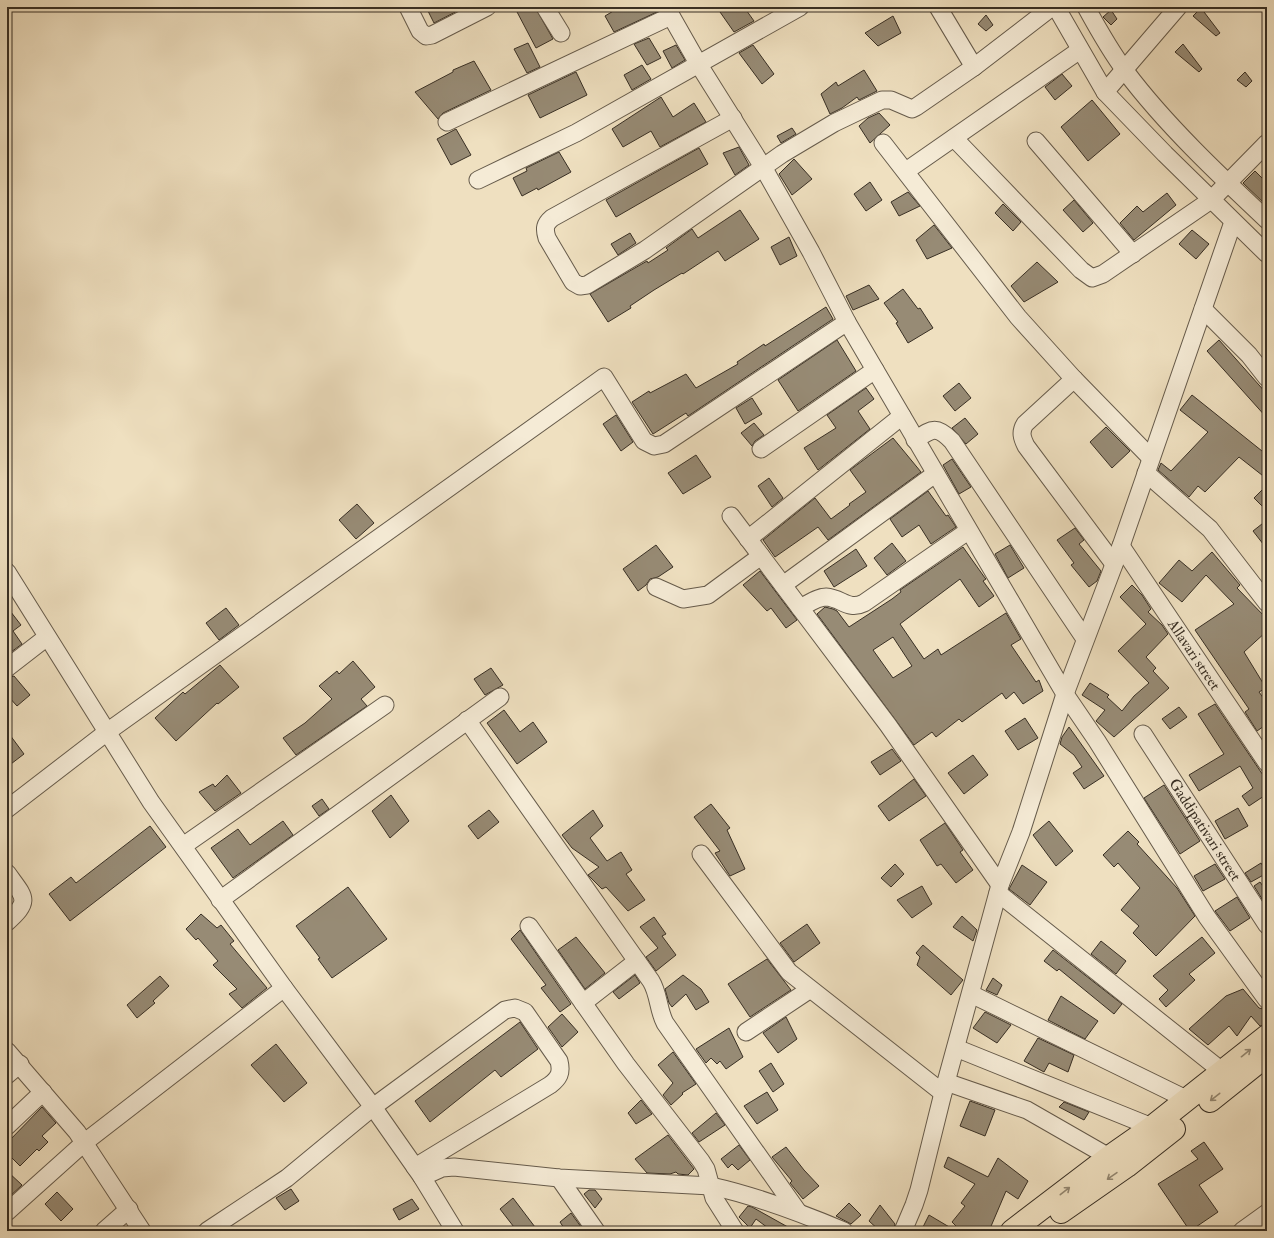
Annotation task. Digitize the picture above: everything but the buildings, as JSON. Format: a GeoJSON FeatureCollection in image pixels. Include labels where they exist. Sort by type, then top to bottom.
{"type":"FeatureCollection","features":[{"type":"Feature","properties":{"kind":"main road"},"geometry":{"type":"LineString","coordinates":[[1026,1229],[1109,1157],[1188,1100],[1267,1036]]}},
{"type":"Feature","properties":{"kind":"main road"},"geometry":{"type":"LineString","coordinates":[[1026,1229],[1127,1166],[1267,1055]]}},
{"type":"Feature","properties":{"kind":"street"},"geometry":{"type":"LineString","coordinates":[[408,7],[420,31],[426,36],[432,35],[487,7]]}},
{"type":"Feature","properties":{"kind":"street"},"geometry":{"type":"LineString","coordinates":[[545,7],[561,34]]}},
{"type":"Feature","properties":{"kind":"street"},"geometry":{"type":"LineString","coordinates":[[478,180],[576,133],[800,7]]}},
{"type":"Feature","properties":{"kind":"street"},"geometry":{"type":"LineString","coordinates":[[938,7],[974,67]]}},
{"type":"Feature","properties":{"kind":"street"},"geometry":{"type":"LineString","coordinates":[[733,118],[552,218],[546,223],[545,230],[547,238],[573,282],[580,286],[587,285],[635,257],[763,167],[834,123],[882,100],[891,100],[912,109],[916,107],[974,67],[1052,7]]}},
{"type":"Feature","properties":{"kind":"street"},"geometry":{"type":"LineString","coordinates":[[1056,7],[1080,50],[1116,81],[1220,191],[1267,220]]}},
{"type":"Feature","properties":{"kind":"street"},"geometry":{"type":"LineString","coordinates":[[1086,7],[1116,81],[1145,96],[1220,191],[1233,222],[1267,254]]}},
{"type":"Feature","properties":{"kind":"street"},"geometry":{"type":"LineString","coordinates":[[1116,81],[1178,7]]}},
{"type":"Feature","properties":{"kind":"street"},"geometry":{"type":"LineString","coordinates":[[447,122],[668,12],[699,65],[763,167],[811,252],[847,322],[968,531],[1065,694],[1097,741],[1207,917],[1267,1000]]}},
{"type":"Feature","properties":{"kind":"street"},"geometry":{"type":"LineString","coordinates":[[906,171],[1080,50]]}},
{"type":"Feature","properties":{"kind":"street"},"geometry":{"type":"LineString","coordinates":[[954,138],[1086,275],[1092,278],[1098,277],[1133,254],[1220,191],[1267,143]]}},
{"type":"Feature","properties":{"kind":"street"},"geometry":{"type":"LineString","coordinates":[[1036,141],[1133,254]]}},
{"type":"Feature","properties":{"kind":"street"},"geometry":{"type":"LineString","coordinates":[[883,143],[1009,306],[1149,466],[1210,529],[1267,603]]}},
{"type":"Feature","properties":{"kind":"street"},"geometry":{"type":"LineString","coordinates":[[903,1231],[914,1205],[944,1088],[999,889],[1021,832],[1065,694],[1121,546],[1233,222]]}},
{"type":"Feature","properties":{"kind":"street"},"geometry":{"type":"LineString","coordinates":[[1203,309],[1249,355],[1267,378]]}},
{"type":"Feature","properties":{"kind":"street"},"geometry":{"type":"LineString","coordinates":[[7,809],[107,732],[604,377],[644,441],[654,446],[664,444],[847,322]]}},
{"type":"Feature","properties":{"kind":"street"},"geometry":{"type":"LineString","coordinates":[[761,449],[875,370]]}},
{"type":"Feature","properties":{"kind":"street"},"geometry":{"type":"LineString","coordinates":[[1074,379],[1025,424],[1022,429],[1022,439],[1114,564]]}},
{"type":"Feature","properties":{"kind":"street"},"geometry":{"type":"LineString","coordinates":[[748,539],[902,416]]}},
{"type":"Feature","properties":{"kind":"street"},"geometry":{"type":"LineString","coordinates":[[915,440],[933,429],[939,430],[952,441],[1085,639]]}},
{"type":"Feature","properties":{"kind":"street"},"geometry":{"type":"LineString","coordinates":[[783,585],[935,474]]}},
{"type":"Feature","properties":{"kind":"street"},"geometry":{"type":"LineString","coordinates":[[732,516],[888,725],[999,889],[1223,1072]]}},
{"type":"Feature","properties":{"kind":"street"},"geometry":{"type":"LineString","coordinates":[[800,608],[825,597],[850,606],[857,606],[864,603],[968,531]]}},
{"type":"Feature","properties":{"kind":"street","name":"Allavari street"},"geometry":{"type":"LineString","coordinates":[[1121,546],[1267,763]]}},
{"type":"Feature","properties":{"kind":"street"},"geometry":{"type":"LineString","coordinates":[[656,586],[683,599],[708,595],[761,556]]}},
{"type":"Feature","properties":{"kind":"street"},"geometry":{"type":"LineString","coordinates":[[9,579],[151,802],[220,900],[372,1107],[418,1172],[455,1231]]}},
{"type":"Feature","properties":{"kind":"street"},"geometry":{"type":"LineString","coordinates":[[7,668],[47,637]]}},
{"type":"Feature","properties":{"kind":"street"},"geometry":{"type":"LineString","coordinates":[[220,900],[500,697]]}},
{"type":"Feature","properties":{"kind":"street"},"geometry":{"type":"LineString","coordinates":[[182,846],[386,705]]}},
{"type":"Feature","properties":{"kind":"street"},"geometry":{"type":"LineString","coordinates":[[467,720],[656,988],[661,1016],[665,1023],[798,1212]]}},
{"type":"Feature","properties":{"kind":"street","name":"Gaddipativari street"},"geometry":{"type":"LineString","coordinates":[[1143,734],[1267,925]]}},
{"type":"Feature","properties":{"kind":"street"},"geometry":{"type":"LineString","coordinates":[[701,854],[782,965],[809,990],[944,1088],[1027,1110],[1109,1157]]}},
{"type":"Feature","properties":{"kind":"street"},"geometry":{"type":"LineString","coordinates":[[7,872],[22,894],[24,901],[22,908],[7,922]]}},
{"type":"Feature","properties":{"kind":"street"},"geometry":{"type":"LineString","coordinates":[[529,926],[626,1064],[701,1161],[706,1169],[714,1198],[735,1231]]}},
{"type":"Feature","properties":{"kind":"street"},"geometry":{"type":"LineString","coordinates":[[583,1003],[636,961]]}},
{"type":"Feature","properties":{"kind":"street"},"geometry":{"type":"LineString","coordinates":[[7,1212],[85,1142],[284,988]]}},
{"type":"Feature","properties":{"kind":"street"},"geometry":{"type":"LineString","coordinates":[[746,1032],[809,990]]}},
{"type":"Feature","properties":{"kind":"street"},"geometry":{"type":"LineString","coordinates":[[971,994],[1188,1100]]}},
{"type":"Feature","properties":{"kind":"street"},"geometry":{"type":"LineString","coordinates":[[207,1231],[287,1178],[372,1107],[505,1010],[515,1008],[525,1012],[559,1061],[561,1070],[558,1078],[550,1085],[418,1172]]}},
{"type":"Feature","properties":{"kind":"street"},"geometry":{"type":"LineString","coordinates":[[956,1048],[1152,1127]]}},
{"type":"Feature","properties":{"kind":"street"},"geometry":{"type":"LineString","coordinates":[[7,1051],[20,1064],[85,1142],[142,1231]]}},
{"type":"Feature","properties":{"kind":"street"},"geometry":{"type":"LineString","coordinates":[[7,1075],[20,1064]]}},
{"type":"Feature","properties":{"kind":"street"},"geometry":{"type":"LineString","coordinates":[[7,1126],[43,1092]]}},
{"type":"Feature","properties":{"kind":"street"},"geometry":{"type":"LineString","coordinates":[[418,1172],[442,1168],[454,1168],[559,1178],[711,1186],[730,1190],[798,1212],[844,1231]]}},
{"type":"Feature","properties":{"kind":"street"},"geometry":{"type":"LineString","coordinates":[[559,1178],[596,1231]]}},
{"type":"Feature","properties":{"kind":"street"},"geometry":{"type":"LineString","coordinates":[[104,1231],[129,1209]]}},
{"type":"Feature","properties":{"kind":"street"},"geometry":{"type":"LineString","coordinates":[[1242,1231],[1267,1213]]}}]}
